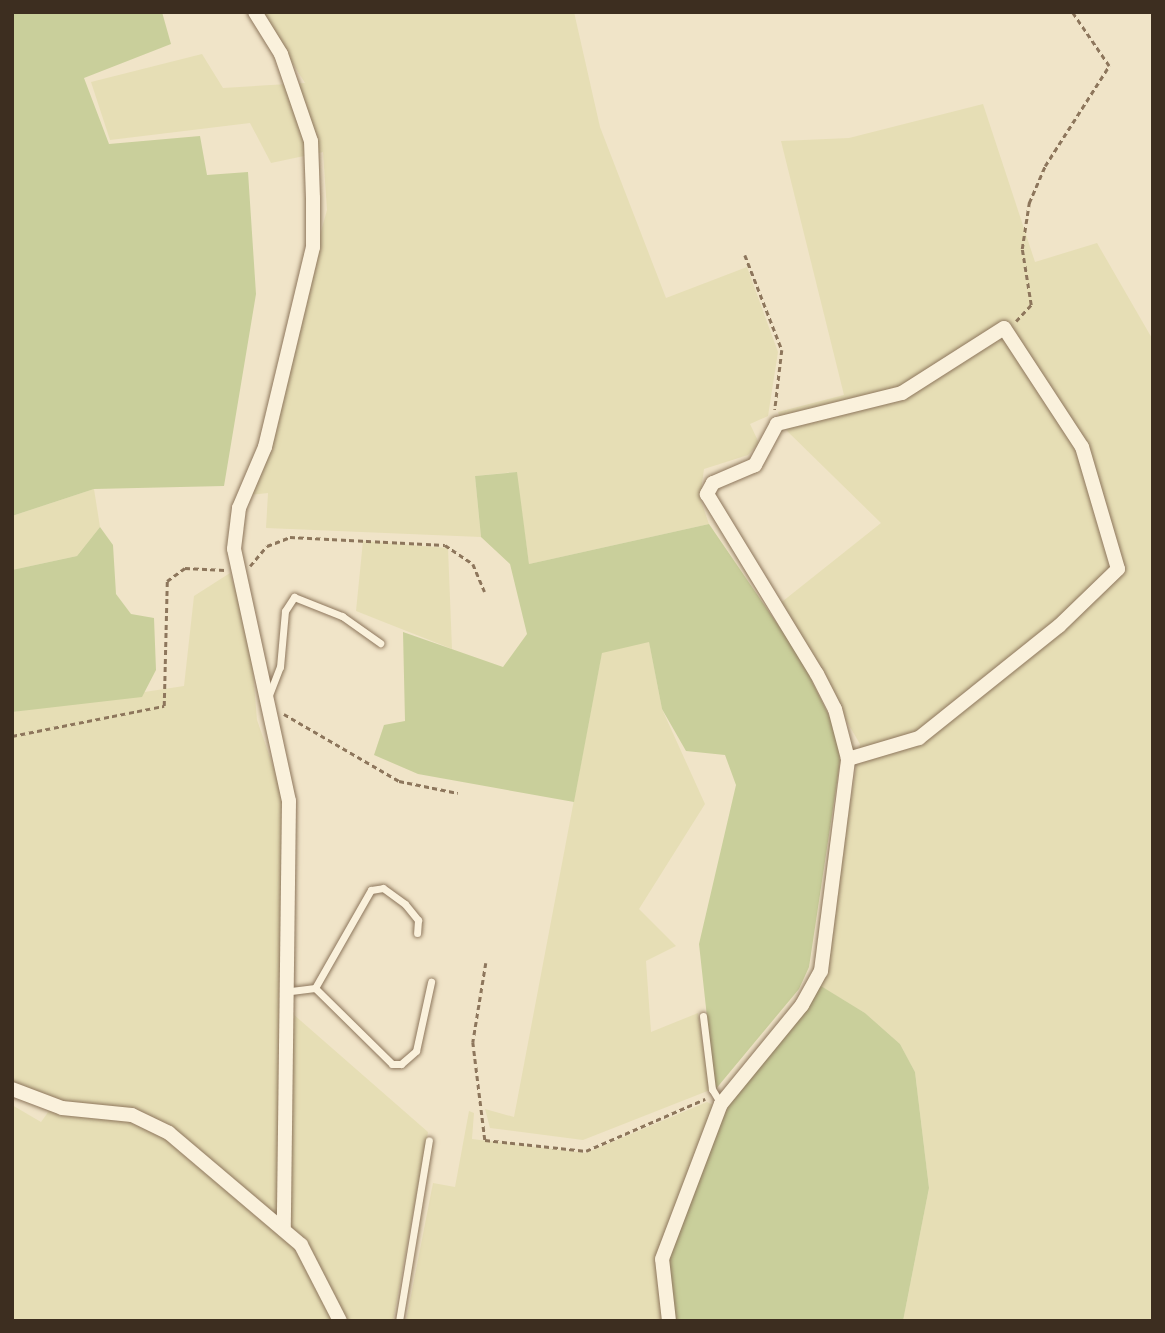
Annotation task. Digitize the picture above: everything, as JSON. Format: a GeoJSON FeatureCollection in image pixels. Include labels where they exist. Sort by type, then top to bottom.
{"type":"FeatureCollection","features":[{"type":"Feature","properties":{"kind":"street"},"geometry":{"type":"LineString","coordinates":[[255,12],[281,54],[311,141],[313,247],[265,447],[239,508],[234,550],[263,705],[289,801],[291,991],[284,1228]]}},
{"type":"Feature","properties":{"kind":"street"},"geometry":{"type":"LineString","coordinates":[[669,1321],[662,1259],[721,1104],[802,1005],[821,971],[848,759],[835,709],[817,674],[710,506],[713,483],[755,465],[770,434],[793,416],[913,388],[1004,328],[1082,447],[1118,569],[1068,618],[919,738],[848,759]]}},
{"type":"Feature","properties":{"kind":"street"},"geometry":{"type":"LineString","coordinates":[[12,1089],[62,1108],[150,1121],[284,1228],[301,1245],[340,1321]]}},
{"type":"Feature","properties":{"kind":"lane"},"geometry":{"type":"LineString","coordinates":[[263,705],[280,667],[285,611],[294,597],[342,616],[380,643]]}},
{"type":"Feature","properties":{"kind":"lane"},"geometry":{"type":"LineString","coordinates":[[315,988],[371,890],[383,888],[405,904],[418,920],[416,933]]}},
{"type":"Feature","properties":{"kind":"lane"},"geometry":{"type":"LineString","coordinates":[[315,988],[392,1063],[401,1064],[416,1051],[431,982]]}},
{"type":"Feature","properties":{"kind":"lane"},"geometry":{"type":"LineString","coordinates":[[291,991],[315,988]]}},
{"type":"Feature","properties":{"kind":"lane"},"geometry":{"type":"LineString","coordinates":[[703,1016],[712,1089],[721,1104]]}},
{"type":"Feature","properties":{"kind":"lane"},"geometry":{"type":"LineString","coordinates":[[399,1321],[429,1140]]}},
{"type":"Feature","properties":{"kind":"path"},"geometry":{"type":"LineString","coordinates":[[1004,328],[1031,305],[1022,249],[1030,203],[1045,166],[1109,66],[1072,12]]}},
{"type":"Feature","properties":{"kind":"path"},"geometry":{"type":"LineString","coordinates":[[746,255],[782,350],[770,434]]}},
{"type":"Feature","properties":{"kind":"path"},"geometry":{"type":"LineString","coordinates":[[12,736],[164,706],[167,581],[185,568],[240,573],[267,546],[290,537],[445,545],[472,564],[485,592]]}},
{"type":"Feature","properties":{"kind":"path"},"geometry":{"type":"LineString","coordinates":[[263,705],[399,781],[458,793]]}},
{"type":"Feature","properties":{"kind":"path"},"geometry":{"type":"LineString","coordinates":[[486,963],[474,1004],[473,1042],[485,1140],[586,1151],[692,1102],[721,1104]]}},
{"type":"Feature","properties":{"kind":"shaded area"},"geometry":{"type":"Polygon","coordinates":[[[574,12],[600,127],[666,298],[747,267],[778,352],[768,416],[750,424],[759,443],[748,455],[704,469],[700,498],[709,524],[529,564],[516,472],[475,476],[481,537],[266,528],[268,493],[248,495],[327,210],[323,152],[271,163],[250,123],[110,140],[91,82],[202,54],[223,88],[305,83],[262,14],[574,12]]]}},
{"type":"Feature","properties":{"kind":"shaded area"},"geometry":{"type":"Polygon","coordinates":[[[983,104],[1035,262],[1097,243],[1153,340],[1153,1321],[903,1321],[929,1188],[915,1072],[900,1044],[865,1013],[820,986],[860,744],[778,605],[881,523],[783,427],[778,412],[844,395],[781,141],[849,138],[983,104]]]}},
{"type":"Feature","properties":{"kind":"shaded area"},"geometry":{"type":"Polygon","coordinates":[[[94,489],[100,527],[77,556],[12,570],[12,516],[94,489]]]}},
{"type":"Feature","properties":{"kind":"shaded area"},"geometry":{"type":"Polygon","coordinates":[[[363,541],[448,548],[452,649],[356,611],[363,541]]]}},
{"type":"Feature","properties":{"kind":"shaded area"},"geometry":{"type":"Polygon","coordinates":[[[230,573],[250,635],[257,720],[288,809],[285,1007],[428,1132],[393,1321],[12,1321],[12,1105],[41,1122],[54,1104],[12,1087],[12,712],[184,686],[194,596],[230,573]]]}},
{"type":"Feature","properties":{"kind":"shaded area"},"geometry":{"type":"Polygon","coordinates":[[[649,641],[662,709],[705,804],[639,909],[676,946],[646,961],[651,1032],[698,1013],[710,1090],[583,1140],[490,1128],[485,1109],[514,1117],[602,652],[649,641]]]}},
{"type":"Feature","properties":{"kind":"shaded area"},"geometry":{"type":"Polygon","coordinates":[[[707,1102],[713,1105],[657,1256],[665,1321],[406,1321],[433,1183],[455,1187],[469,1111],[474,1113],[472,1139],[586,1153],[707,1102]]]}},
{"type":"Feature","properties":{"kind":"green space"},"geometry":{"type":"Polygon","coordinates":[[[12,12],[162,12],[171,44],[84,78],[109,144],[200,136],[207,175],[248,172],[256,294],[224,486],[94,489],[12,516],[12,12]]]}},
{"type":"Feature","properties":{"kind":"green space"},"geometry":{"type":"Polygon","coordinates":[[[517,472],[529,564],[709,524],[800,657],[838,734],[840,762],[809,967],[799,989],[715,1090],[699,944],[736,785],[725,755],[686,751],[662,709],[649,642],[602,653],[574,802],[418,774],[374,755],[384,725],[405,721],[403,632],[503,667],[527,634],[510,564],[481,537],[475,476],[517,472]]]}},
{"type":"Feature","properties":{"kind":"green space"},"geometry":{"type":"Polygon","coordinates":[[[100,527],[113,545],[116,594],[131,614],[154,618],[156,670],[142,697],[12,712],[12,570],[77,556],[100,527]]]}},
{"type":"Feature","properties":{"kind":"green space"},"geometry":{"type":"Polygon","coordinates":[[[816,983],[865,1013],[900,1044],[915,1072],[929,1188],[903,1321],[675,1321],[665,1276],[670,1233],[718,1114],[816,983]]]}}]}
